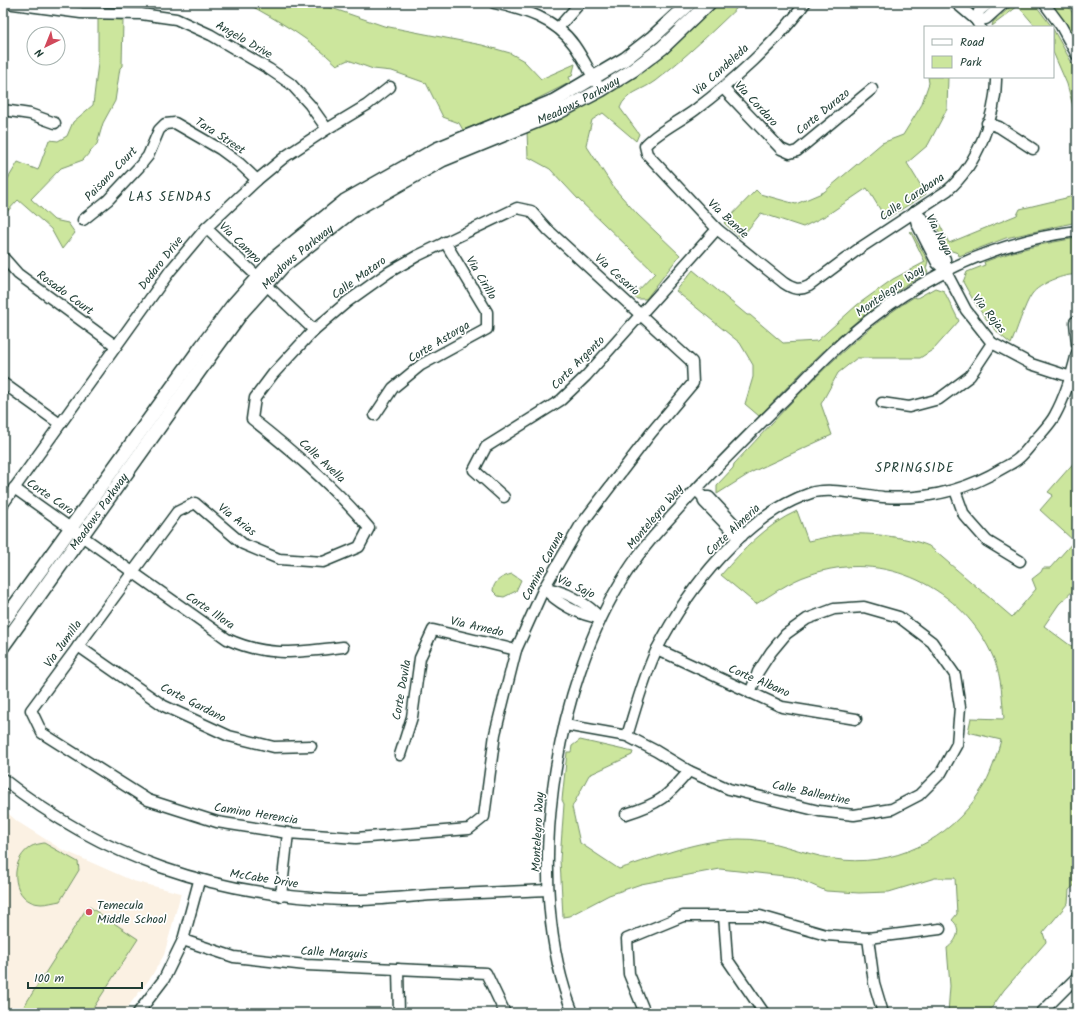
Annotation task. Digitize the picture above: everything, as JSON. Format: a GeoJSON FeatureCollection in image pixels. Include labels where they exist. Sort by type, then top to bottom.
{"type":"FeatureCollection","features":[{"type":"Feature","properties":{"kind":"main road","name":"Meadows Parkway"},"geometry":{"type":"LineString","coordinates":[[3,646],[77,531],[202,346],[261,281],[276,257],[352,198],[437,149],[554,101],[625,59],[653,37],[690,3]]}},
{"type":"Feature","properties":{"kind":"main road","name":"Meadows Parkway"},"geometry":{"type":"LineString","coordinates":[[261,281],[284,265],[352,211],[402,182],[442,160],[559,112],[601,90],[633,70],[662,48],[710,3]]}},
{"type":"Feature","properties":{"kind":"main road","name":"Meadows Parkway"},"geometry":{"type":"LineString","coordinates":[[3,622],[77,531]]}},
{"type":"Feature","properties":{"kind":"street","name":"Angelo Drive"},"geometry":{"type":"LineString","coordinates":[[6,3],[81,13],[141,14],[176,19],[211,35],[269,69],[291,84],[310,105],[327,129]]}},
{"type":"Feature","properties":{"kind":"street"},"geometry":{"type":"LineString","coordinates":[[494,3],[526,11],[558,28],[574,45],[601,90]]}},
{"type":"Feature","properties":{"kind":"street"},"geometry":{"type":"LineString","coordinates":[[558,28],[580,3]]}},
{"type":"Feature","properties":{"kind":"street","name":"Via Candeleda"},"geometry":{"type":"LineString","coordinates":[[645,146],[649,140],[680,122],[723,88],[777,35],[805,3]]}},
{"type":"Feature","properties":{"kind":"street"},"geometry":{"type":"LineString","coordinates":[[956,3],[978,24]]}},
{"type":"Feature","properties":{"kind":"street"},"geometry":{"type":"LineString","coordinates":[[978,24],[979,11],[989,3]]}},
{"type":"Feature","properties":{"kind":"street"},"geometry":{"type":"LineString","coordinates":[[978,24],[1004,3]]}},
{"type":"Feature","properties":{"kind":"street"},"geometry":{"type":"LineString","coordinates":[[1044,3],[1061,26],[1077,55]]}},
{"type":"Feature","properties":{"kind":"street","name":"Calle Carabana"},"geometry":{"type":"LineString","coordinates":[[809,286],[860,248],[957,183],[976,153],[995,100],[996,78]]}},
{"type":"Feature","properties":{"kind":"street","name":"Dodaro Drive"},"geometry":{"type":"LineString","coordinates":[[3,504],[170,271],[206,228],[257,180],[286,156],[367,105],[390,87]]}},
{"type":"Feature","properties":{"kind":"street","name":"Via Cordaro"},"geometry":{"type":"LineString","coordinates":[[723,88],[781,149],[790,153]]}},
{"type":"Feature","properties":{"kind":"street","name":"Corte Durazo"},"geometry":{"type":"LineString","coordinates":[[790,153],[797,151],[872,89]]}},
{"type":"Feature","properties":{"kind":"street"},"geometry":{"type":"LineString","coordinates":[[3,110],[30,114],[55,123]]}},
{"type":"Feature","properties":{"kind":"street","name":"Tara Street"},"geometry":{"type":"LineString","coordinates":[[165,124],[175,123],[220,150],[239,163],[257,180]]}},
{"type":"Feature","properties":{"kind":"street"},"geometry":{"type":"LineString","coordinates":[[987,123],[999,127],[1033,149]]}},
{"type":"Feature","properties":{"kind":"street","name":"Paisano Court"},"geometry":{"type":"LineString","coordinates":[[84,220],[108,200],[139,167],[148,156],[159,130],[165,124]]}},
{"type":"Feature","properties":{"kind":"street","name":"Via Bande"},"geometry":{"type":"LineString","coordinates":[[645,146],[647,154],[717,229],[784,283],[795,290],[803,289],[809,286]]}},
{"type":"Feature","properties":{"kind":"street","name":"Calle Mataro"},"geometry":{"type":"LineString","coordinates":[[252,419],[255,398],[273,374],[314,330],[347,302],[388,272],[417,256],[517,208],[524,208]]}},
{"type":"Feature","properties":{"kind":"street","name":"Via Cesario"},"geometry":{"type":"LineString","coordinates":[[524,208],[531,211],[548,230],[692,362]]}},
{"type":"Feature","properties":{"kind":"street","name":"Via Naya"},"geometry":{"type":"LineString","coordinates":[[914,212],[924,220],[945,259],[945,270]]}},
{"type":"Feature","properties":{"kind":"street","name":"Via Campo"},"geometry":{"type":"LineString","coordinates":[[206,228],[314,330]]}},
{"type":"Feature","properties":{"kind":"street","name":"Corte Argento"},"geometry":{"type":"LineString","coordinates":[[504,497],[474,470],[486,447],[561,400],[586,376],[642,315],[717,229]]}},
{"type":"Feature","properties":{"kind":"street","name":"Montelegro Way"},"geometry":{"type":"LineString","coordinates":[[573,1013],[563,982],[550,922],[548,890],[555,768],[578,672],[600,618],[627,571],[657,533],[700,493],[838,347],[867,321],[900,297],[945,270],[983,254],[1031,239],[1077,231]]}},
{"type":"Feature","properties":{"kind":"street","name":"Via Cirillo"},"geometry":{"type":"LineString","coordinates":[[445,242],[487,312],[488,329]]}},
{"type":"Feature","properties":{"kind":"street","name":"Rosado Court"},"geometry":{"type":"LineString","coordinates":[[3,257],[18,274],[116,346]]}},
{"type":"Feature","properties":{"kind":"street","name":"Via Rojas"},"geometry":{"type":"LineString","coordinates":[[945,270],[966,310],[992,343],[1031,364],[1071,377]]}},
{"type":"Feature","properties":{"kind":"street"},"geometry":{"type":"LineString","coordinates":[[1075,322],[1077,344]]}},
{"type":"Feature","properties":{"kind":"street","name":"Corte Astorga"},"geometry":{"type":"LineString","coordinates":[[375,415],[393,388],[421,365],[488,329]]}},
{"type":"Feature","properties":{"kind":"street"},"geometry":{"type":"LineString","coordinates":[[882,403],[909,407],[939,399],[970,376],[992,343]]}},
{"type":"Feature","properties":{"kind":"street","name":"Corte Almeria"},"geometry":{"type":"LineString","coordinates":[[627,736],[639,695],[657,649],[692,592],[741,535],[787,502],[814,492],[853,492],[883,497],[920,497],[955,490],[982,481],[1018,459],[1055,416],[1071,377],[1077,353]]}},
{"type":"Feature","properties":{"kind":"street","name":"Camino Caruna"},"geometry":{"type":"LineString","coordinates":[[484,817],[495,734],[516,650],[544,588],[580,526],[651,433],[693,383],[692,362]]}},
{"type":"Feature","properties":{"kind":"street"},"geometry":{"type":"LineString","coordinates":[[3,383],[60,424]]}},
{"type":"Feature","properties":{"kind":"street","name":"Calle Avella"},"geometry":{"type":"LineString","coordinates":[[252,419],[288,447],[351,507],[369,528]]}},
{"type":"Feature","properties":{"kind":"street","name":"Corte Cara"},"geometry":{"type":"LineString","coordinates":[[14,488],[77,531]]}},
{"type":"Feature","properties":{"kind":"street"},"geometry":{"type":"LineString","coordinates":[[955,490],[964,515],[987,541],[1020,560]]}},
{"type":"Feature","properties":{"kind":"street"},"geometry":{"type":"LineString","coordinates":[[700,493],[704,502],[734,533],[741,535]]}},
{"type":"Feature","properties":{"kind":"street","name":"Via Arias"},"geometry":{"type":"LineString","coordinates":[[132,572],[177,512],[195,503],[243,544],[279,559],[323,562],[358,547],[369,528]]}},
{"type":"Feature","properties":{"kind":"street","name":"Corte Illora"},"geometry":{"type":"LineString","coordinates":[[77,531],[227,639],[247,648],[271,653],[344,648]]}},
{"type":"Feature","properties":{"kind":"street","name":"Via Jumilla"},"geometry":{"type":"LineString","coordinates":[[42,733],[31,710],[132,572]]}},
{"type":"Feature","properties":{"kind":"street","name":"Via Sajo"},"geometry":{"type":"LineString","coordinates":[[544,588],[555,589],[593,609],[600,618]]}},
{"type":"Feature","properties":{"kind":"street","name":"Calle Ballentine"},"geometry":{"type":"LineString","coordinates":[[565,725],[627,736],[689,771],[729,789],[819,811],[854,815],[892,809],[919,795],[941,773],[957,744],[960,707],[955,675],[932,642],[899,616],[864,607],[834,609],[807,619],[786,634],[771,652],[758,672],[750,693]]}},
{"type":"Feature","properties":{"kind":"street","name":"Via Arnedo"},"geometry":{"type":"LineString","coordinates":[[433,630],[516,650]]}},
{"type":"Feature","properties":{"kind":"street","name":"Corte Davila"},"geometry":{"type":"LineString","coordinates":[[400,755],[412,717],[420,658],[433,630]]}},
{"type":"Feature","properties":{"kind":"street","name":"Corte Gardano"},"geometry":{"type":"LineString","coordinates":[[78,646],[164,706],[229,736],[274,747],[311,746]]}},
{"type":"Feature","properties":{"kind":"street","name":"Corte Albano"},"geometry":{"type":"LineString","coordinates":[[657,649],[782,707],[856,718]]}},
{"type":"Feature","properties":{"kind":"street","name":"Camino Herencia"},"geometry":{"type":"LineString","coordinates":[[42,733],[148,800],[216,822],[288,833],[356,838],[469,829],[484,817]]}},
{"type":"Feature","properties":{"kind":"street"},"geometry":{"type":"LineString","coordinates":[[626,814],[648,807],[669,794],[689,771]]}},
{"type":"Feature","properties":{"kind":"street","name":"McCabe Drive"},"geometry":{"type":"LineString","coordinates":[[3,779],[48,813],[84,834],[123,853],[199,881],[281,896],[343,900],[548,890]]}},
{"type":"Feature","properties":{"kind":"street"},"geometry":{"type":"LineString","coordinates":[[281,896],[288,833]]}},
{"type":"Feature","properties":{"kind":"street"},"geometry":{"type":"LineString","coordinates":[[138,1013],[164,979],[183,940],[199,881]]}},
{"type":"Feature","properties":{"kind":"street"},"geometry":{"type":"LineString","coordinates":[[645,1013],[629,974],[627,940],[683,916],[760,916],[826,935],[868,938],[940,929]]}},
{"type":"Feature","properties":{"kind":"street"},"geometry":{"type":"LineString","coordinates":[[724,916],[727,959],[764,1013]]}},
{"type":"Feature","properties":{"kind":"street"},"geometry":{"type":"LineString","coordinates":[[868,938],[874,983],[883,1013]]}},
{"type":"Feature","properties":{"kind":"street","name":"Calle Marquis"},"geometry":{"type":"LineString","coordinates":[[183,940],[234,957],[306,965],[486,973],[505,1013]]}},
{"type":"Feature","properties":{"kind":"street"},"geometry":{"type":"LineString","coordinates":[[398,969],[399,1013]]}},
{"type":"Feature","properties":{"kind":"street"},"geometry":{"type":"LineString","coordinates":[[1041,1013],[1077,977]]}},
{"type":"Feature","properties":{"kind":"shaded area","name":"Temecula Middle School"},"geometry":{"type":"Polygon","coordinates":[[[3,809],[18,822],[61,849],[133,881],[181,893],[164,955],[151,977],[123,1013],[3,1013],[3,809]]]}},
{"type":"Feature","properties":{"kind":"green space"},"geometry":{"type":"Polygon","coordinates":[[[246,3],[317,3],[384,26],[482,45],[510,53],[524,61],[541,79],[575,64],[572,76],[569,77],[571,82],[527,104],[463,130],[459,123],[443,117],[426,83],[392,71],[373,69],[348,60],[337,65],[294,31],[246,3]]]}},
{"type":"Feature","properties":{"kind":"green space"},"geometry":{"type":"Polygon","coordinates":[[[718,3],[742,3],[678,62],[655,81],[630,95],[622,103],[620,108],[639,134],[636,141],[603,113],[592,120],[586,145],[614,188],[637,214],[680,255],[646,299],[637,299],[633,296],[655,273],[578,199],[550,169],[528,157],[527,132],[565,115],[687,32],[718,3]]]}},
{"type":"Feature","properties":{"kind":"green space"},"geometry":{"type":"Polygon","coordinates":[[[1015,3],[1034,3],[1051,26],[1035,26],[1018,6],[992,26],[993,22],[1015,3]]]}},
{"type":"Feature","properties":{"kind":"green space"},"geometry":{"type":"Polygon","coordinates":[[[1051,3],[1066,3],[1070,8],[1076,20],[1077,41],[1051,3]]]}},
{"type":"Feature","properties":{"kind":"green space"},"geometry":{"type":"Polygon","coordinates":[[[98,19],[123,20],[122,66],[120,68],[115,101],[103,123],[97,144],[83,160],[61,168],[31,199],[54,220],[68,223],[75,233],[62,249],[51,229],[18,200],[3,216],[3,187],[18,162],[38,170],[49,140],[58,141],[67,136],[73,122],[93,105],[98,63],[98,19]]]}},
{"type":"Feature","properties":{"kind":"green space"},"geometry":{"type":"Polygon","coordinates":[[[1054,31],[1077,72],[1077,121],[1067,84],[1054,54],[1054,31]]]}},
{"type":"Feature","properties":{"kind":"green space"},"geometry":{"type":"Polygon","coordinates":[[[928,78],[948,78],[947,109],[928,145],[907,163],[926,194],[886,219],[867,188],[827,215],[803,227],[761,213],[741,238],[724,223],[756,190],[760,194],[796,204],[824,192],[882,143],[903,135],[921,106],[929,83],[928,78]]]}},
{"type":"Feature","properties":{"kind":"green space"},"geometry":{"type":"Polygon","coordinates":[[[1077,188],[1077,222],[1006,238],[959,256],[958,253],[949,250],[933,220],[935,215],[949,243],[1017,215],[1020,209],[1070,197],[1077,188]]]}},
{"type":"Feature","properties":{"kind":"green space"},"geometry":{"type":"Polygon","coordinates":[[[910,231],[912,232],[928,261],[926,269],[928,272],[903,287],[858,320],[818,356],[759,416],[745,404],[753,377],[753,365],[740,343],[676,291],[693,270],[783,343],[817,341],[857,305],[893,279],[925,262],[910,231]]]}},
{"type":"Feature","properties":{"kind":"green space"},"geometry":{"type":"Polygon","coordinates":[[[1077,238],[1077,275],[1059,277],[1035,290],[1026,304],[1011,344],[996,331],[973,299],[963,282],[967,272],[985,265],[984,262],[1019,250],[1077,238]]]}},
{"type":"Feature","properties":{"kind":"green space"},"geometry":{"type":"Polygon","coordinates":[[[935,288],[944,291],[959,321],[934,349],[920,358],[857,358],[838,373],[821,404],[832,435],[752,472],[717,494],[717,485],[733,468],[734,464],[819,374],[841,353],[889,314],[914,297],[917,298],[935,288]]]}},
{"type":"Feature","properties":{"kind":"green space"},"geometry":{"type":"Polygon","coordinates":[[[1077,459],[1077,587],[1059,604],[1044,626],[1071,646],[1077,645],[1077,883],[1069,890],[1068,903],[1043,933],[1046,942],[1004,990],[988,1013],[948,1013],[950,986],[947,948],[955,939],[958,931],[952,920],[957,914],[955,878],[935,878],[889,892],[859,893],[826,891],[794,877],[720,869],[641,884],[609,895],[569,916],[563,917],[560,860],[564,804],[562,800],[567,752],[571,752],[572,746],[580,740],[633,752],[632,755],[589,775],[572,807],[580,843],[619,869],[664,854],[708,842],[739,839],[763,841],[834,859],[856,861],[877,859],[898,855],[918,847],[936,837],[953,824],[968,808],[985,784],[993,766],[1001,740],[968,732],[971,718],[1004,719],[997,666],[980,634],[963,612],[942,594],[918,580],[892,571],[865,567],[837,568],[809,575],[788,584],[756,604],[721,575],[747,547],[765,531],[775,523],[797,511],[808,541],[835,535],[872,534],[910,540],[929,546],[1012,617],[1036,589],[1032,579],[1041,572],[1043,568],[1050,568],[1074,541],[1040,510],[1053,495],[1048,492],[1077,459]]]}},
{"type":"Feature","properties":{"kind":"green space"},"geometry":{"type":"Polygon","coordinates":[[[512,574],[521,580],[516,591],[504,597],[498,596],[493,591],[493,587],[502,578],[512,574]]]}},
{"type":"Feature","properties":{"kind":"green space"},"geometry":{"type":"Polygon","coordinates":[[[44,843],[78,862],[79,870],[60,901],[41,904],[31,902],[24,897],[19,890],[16,881],[16,872],[22,855],[32,846],[44,843]]]}},
{"type":"Feature","properties":{"kind":"green space"},"geometry":{"type":"Polygon","coordinates":[[[88,906],[138,939],[90,1013],[24,1013],[21,1011],[88,906]]]}},
{"type":"Feature","properties":{"kind":"place","name":"Temecula Middle School"},"geometry":{"type":"Point","coordinates":[89,912]}},
{"type":"Feature","properties":{"kind":"district","name":"LAS SENDAS"},"geometry":{"type":"Point","coordinates":[170,197]}},
{"type":"Feature","properties":{"kind":"district","name":"SPRINGSIDE"},"geometry":{"type":"Point","coordinates":[915,468]}}]}
